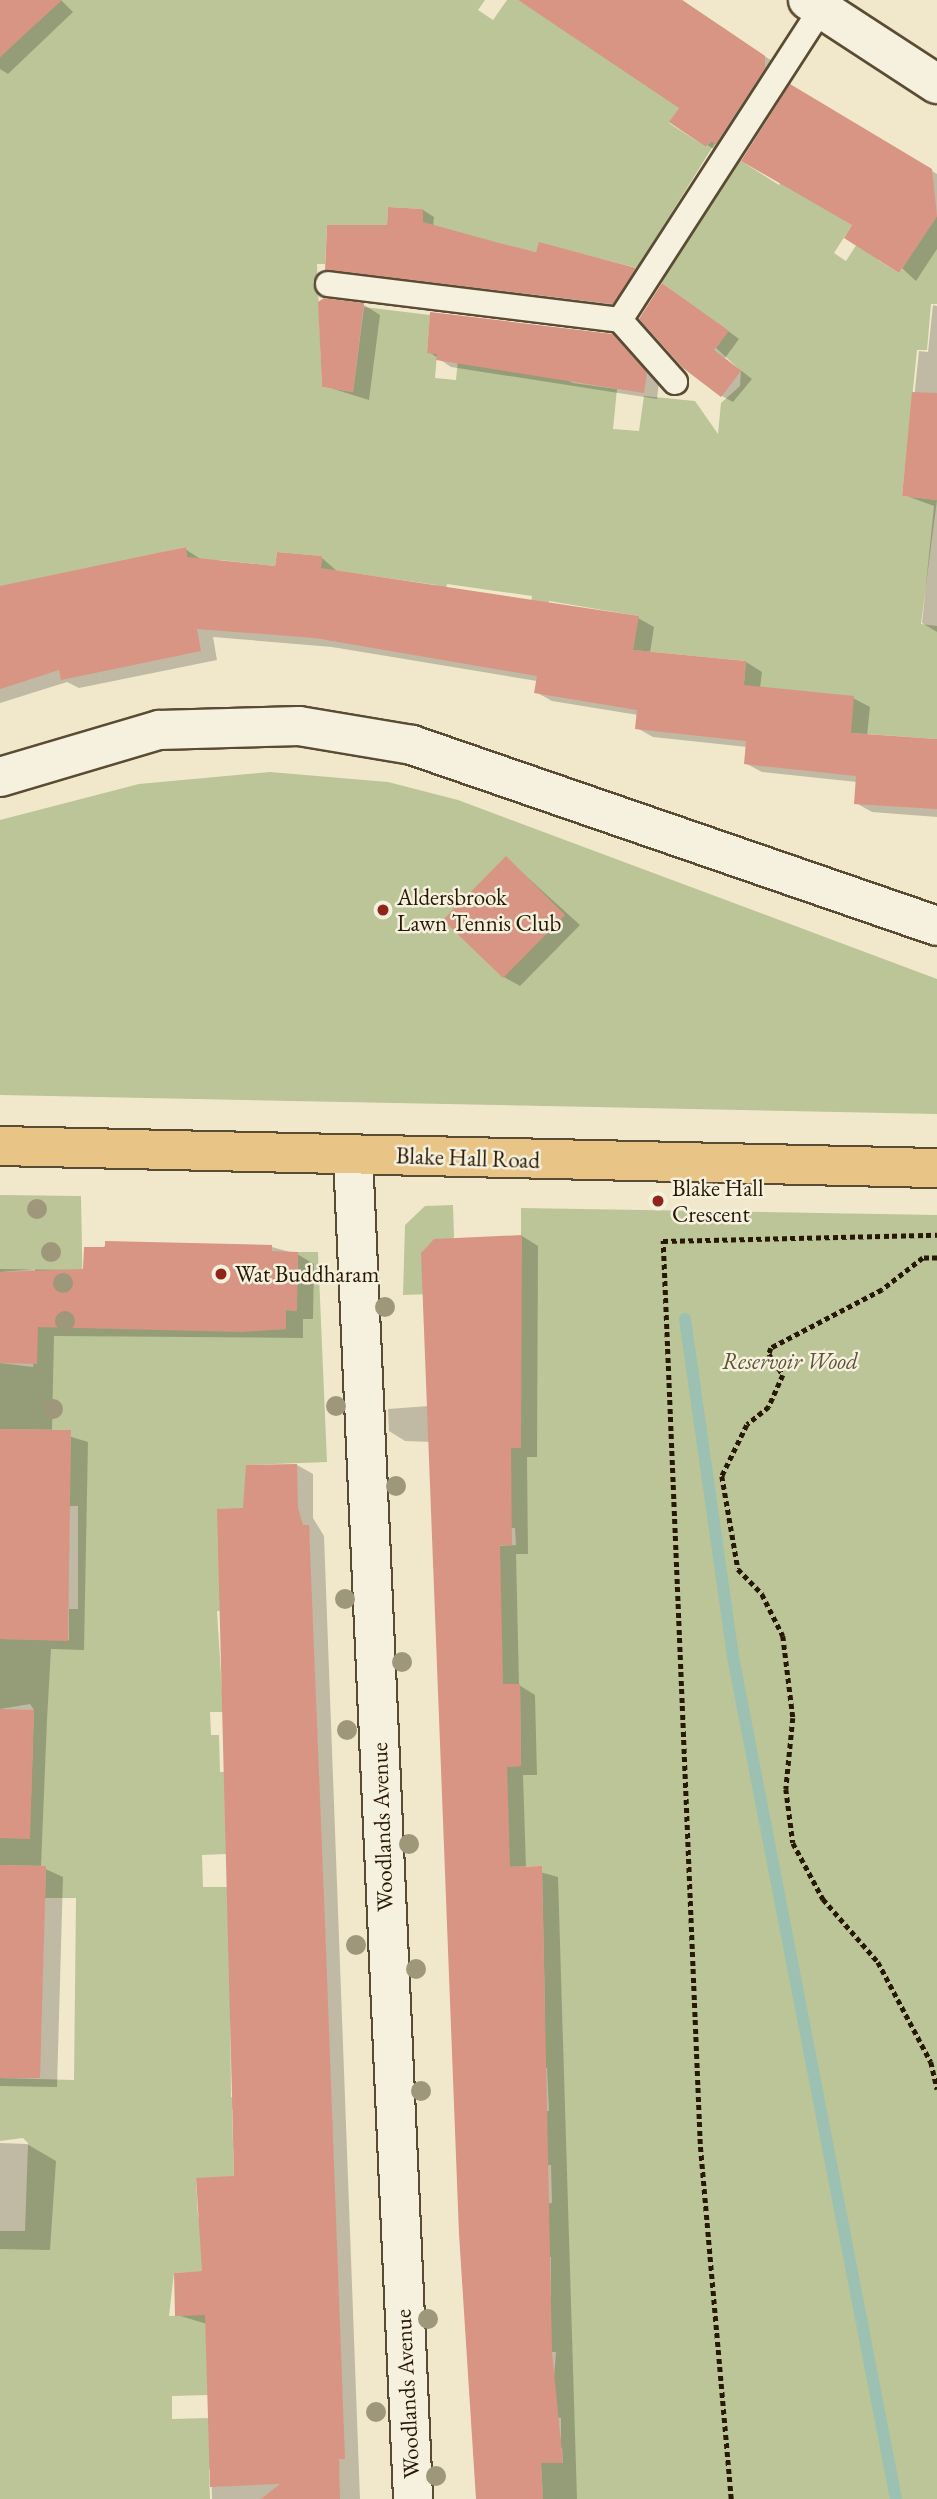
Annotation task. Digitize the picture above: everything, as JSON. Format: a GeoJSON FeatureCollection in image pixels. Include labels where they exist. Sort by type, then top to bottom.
{"type":"FeatureCollection","features":[{"type":"Feature","properties":{"kind":"main road","name":"Blake Hall Road"},"geometry":{"type":"LineString","coordinates":[[0,1146],[937,1168]]}},
{"type":"Feature","properties":{"kind":"street"},"geometry":{"type":"LineString","coordinates":[[814,4],[936,81]]}},
{"type":"Feature","properties":{"kind":"street"},"geometry":{"type":"LineString","coordinates":[[0,777],[159,730],[299,726],[412,745],[937,926]]}},
{"type":"Feature","properties":{"kind":"street","name":"Woodlands Avenue"},"geometry":{"type":"LineString","coordinates":[[354,1155],[412,2499]]}},
{"type":"Feature","properties":{"kind":"lane"},"geometry":{"type":"LineString","coordinates":[[620,320],[814,4]]}},
{"type":"Feature","properties":{"kind":"lane"},"geometry":{"type":"LineString","coordinates":[[328,284],[620,320],[675,382]]}},
{"type":"Feature","properties":{"kind":"path"},"geometry":{"type":"LineString","coordinates":[[731,2499],[700,2144],[663,1241],[937,1236]]}},
{"type":"Feature","properties":{"kind":"path"},"geometry":{"type":"LineString","coordinates":[[937,1258],[922,1258],[882,1290],[771,1348],[769,1354],[783,1375],[769,1407],[741,1434],[722,1476],[738,1569],[762,1594],[783,1636],[793,1718],[786,1789],[793,1843],[823,1899],[878,1962],[931,2062],[937,2090]]}},
{"type":"Feature","properties":{"kind":"green space"},"geometry":{"type":"Polygon","coordinates":[[[56,0],[485,0],[478,10],[493,20],[507,0],[518,0],[681,105],[669,123],[706,147],[730,119],[637,268],[540,243],[536,252],[422,230],[423,209],[388,207],[387,225],[327,225],[325,264],[317,264],[322,387],[353,392],[364,307],[430,315],[427,352],[437,354],[435,378],[456,380],[461,328],[573,383],[617,389],[613,429],[639,431],[644,396],[695,401],[718,434],[721,403],[740,386],[741,371],[716,348],[728,331],[654,277],[733,156],[779,185],[785,176],[852,225],[834,253],[846,261],[864,233],[897,229],[878,260],[899,273],[937,216],[937,304],[931,304],[927,350],[917,350],[902,496],[937,500],[921,624],[937,626],[937,739],[740,725],[746,661],[633,650],[638,616],[549,601],[542,640],[526,639],[532,596],[447,584],[440,630],[430,628],[436,585],[332,570],[316,615],[322,556],[277,552],[275,566],[220,560],[190,572],[185,547],[0,591],[0,57],[16,42],[0,16],[24,7],[39,21],[56,0]]]}},
{"type":"Feature","properties":{"kind":"green space","name":"Aldersbrook Lawn Tennis Club"},"geometry":{"type":"Polygon","coordinates":[[[270,772],[388,782],[458,800],[937,979],[937,1114],[0,1095],[0,820],[139,784],[270,772]]]}},
{"type":"Feature","properties":{"kind":"green space"},"geometry":{"type":"Polygon","coordinates":[[[0,1195],[81,1196],[83,1304],[203,1331],[286,1329],[286,1310],[296,1311],[298,1252],[318,1252],[327,1462],[246,1465],[248,1610],[217,1611],[222,1691],[248,1691],[247,1712],[210,1712],[211,1735],[219,1735],[220,1772],[249,1771],[226,1854],[202,1855],[203,1887],[229,1887],[231,2097],[318,2094],[232,2109],[234,2176],[241,2181],[196,2178],[198,2216],[225,2270],[174,2273],[169,2316],[235,2313],[208,2395],[172,2396],[172,2419],[210,2418],[243,2468],[209,2469],[210,2499],[0,2499],[0,2231],[25,2231],[28,2143],[23,2138],[0,2141],[0,2078],[74,2080],[76,1898],[45,1898],[46,1866],[0,1865],[0,1798],[31,1798],[34,1710],[30,1704],[0,1709],[0,1639],[69,1640],[69,1609],[78,1609],[78,1506],[69,1506],[71,1430],[0,1429],[0,1363],[33,1367],[35,1269],[0,1272],[0,1195]]]}},
{"type":"Feature","properties":{"kind":"green space"},"geometry":{"type":"Polygon","coordinates":[[[453,1205],[454,1237],[447,1246],[430,1244],[423,1251],[431,1294],[403,1295],[405,1225],[425,1206],[453,1205]]]}},
{"type":"Feature","properties":{"kind":"green space","name":"Reservoir Wood"},"geometry":{"type":"Polygon","coordinates":[[[521,1208],[937,1215],[937,2499],[543,2499],[541,2463],[563,2463],[562,2448],[486,2450],[486,2441],[561,2439],[561,2418],[551,2417],[556,2352],[477,2354],[551,2299],[551,2257],[525,2257],[543,2204],[552,2203],[551,2165],[467,2168],[532,2112],[549,2111],[547,2068],[463,2070],[545,2013],[542,1866],[456,1868],[475,1768],[521,1766],[520,1684],[447,1686],[497,1546],[516,1545],[515,1528],[510,1528],[511,1448],[521,1448],[521,1208]]]}},
{"type":"Feature","properties":{"kind":"building"},"geometry":{"type":"Polygon","coordinates":[[[0,0],[62,0],[0,57],[0,0]]]}},
{"type":"Feature","properties":{"kind":"building"},"geometry":{"type":"Polygon","coordinates":[[[518,0],[682,0],[765,56],[765,68],[716,144],[710,141],[706,147],[669,122],[679,108],[518,0]]]}},
{"type":"Feature","properties":{"kind":"building"},"geometry":{"type":"Polygon","coordinates":[[[790,84],[932,169],[937,216],[899,273],[844,238],[852,225],[741,161],[790,84]]]}},
{"type":"Feature","properties":{"kind":"building"},"geometry":{"type":"Polygon","coordinates":[[[388,207],[423,209],[423,222],[499,243],[536,252],[539,242],[636,268],[613,304],[325,270],[327,225],[387,225],[388,207]]]}},
{"type":"Feature","properties":{"kind":"building"},"geometry":{"type":"Polygon","coordinates":[[[662,283],[729,331],[714,350],[741,371],[721,397],[683,368],[639,319],[662,283]]]}},
{"type":"Feature","properties":{"kind":"building"},"geometry":{"type":"Polygon","coordinates":[[[324,298],[364,303],[353,392],[322,387],[318,302],[324,298]]]}},
{"type":"Feature","properties":{"kind":"building"},"geometry":{"type":"Polygon","coordinates":[[[430,312],[613,334],[647,373],[644,393],[436,360],[437,354],[427,353],[430,312]]]}},
{"type":"Feature","properties":{"kind":"building"},"geometry":{"type":"Polygon","coordinates":[[[912,392],[937,393],[937,500],[902,496],[912,392]]]}},
{"type":"Feature","properties":{"kind":"building"},"geometry":{"type":"Polygon","coordinates":[[[186,547],[187,557],[275,566],[277,552],[322,556],[321,568],[639,616],[633,650],[746,661],[744,685],[854,696],[851,733],[937,739],[937,809],[854,804],[856,776],[744,764],[746,741],[635,729],[637,710],[534,693],[537,676],[315,638],[197,629],[201,651],[61,680],[59,670],[0,689],[0,586],[186,547]]]}},
{"type":"Feature","properties":{"kind":"building"},"geometry":{"type":"Polygon","coordinates":[[[506,856],[565,915],[503,978],[443,920],[506,856]]]}},
{"type":"Feature","properties":{"kind":"building"},"geometry":{"type":"Polygon","coordinates":[[[522,1235],[521,1448],[511,1448],[512,1545],[500,1545],[503,1684],[520,1684],[521,1766],[507,1767],[510,1867],[542,1866],[552,2352],[563,2463],[541,2463],[543,2499],[476,2499],[459,2234],[421,1253],[434,1239],[522,1235]]]}},
{"type":"Feature","properties":{"kind":"building"},"geometry":{"type":"Polygon","coordinates":[[[105,1241],[272,1245],[272,1251],[298,1252],[297,1311],[286,1310],[286,1329],[243,1332],[38,1327],[37,1364],[0,1363],[0,1272],[83,1269],[84,1247],[105,1247],[105,1241]]]}},
{"type":"Feature","properties":{"kind":"building"},"geometry":{"type":"Polygon","coordinates":[[[0,1429],[71,1430],[68,1641],[0,1639],[0,1429]]]}},
{"type":"Feature","properties":{"kind":"building"},"geometry":{"type":"Polygon","coordinates":[[[297,1464],[298,1508],[303,1525],[309,1525],[345,2459],[339,2459],[340,2499],[261,2499],[280,2484],[210,2487],[205,2315],[175,2316],[174,2273],[202,2271],[196,2178],[234,2176],[217,1509],[243,1508],[246,1465],[297,1464]]]}},
{"type":"Feature","properties":{"kind":"building"},"geometry":{"type":"Polygon","coordinates":[[[0,1709],[34,1710],[30,1839],[0,1838],[0,1709]]]}},
{"type":"Feature","properties":{"kind":"building"},"geometry":{"type":"Polygon","coordinates":[[[0,1865],[46,1866],[40,2078],[0,2078],[0,1865]]]}},
{"type":"Feature","properties":{"kind":"waterway"},"geometry":{"type":"LineString","coordinates":[[685,1319],[734,1662],[896,2499]]}},
{"type":"Feature","properties":{"kind":"place","name":"Aldersbrook Lawn Tennis Club"},"geometry":{"type":"Point","coordinates":[383,910]}},
{"type":"Feature","properties":{"kind":"place","name":"Blake Hall Crescent"},"geometry":{"type":"Point","coordinates":[658,1201]}},
{"type":"Feature","properties":{"kind":"place","name":"Wat Buddharam"},"geometry":{"type":"Point","coordinates":[221,1274]}}]}
